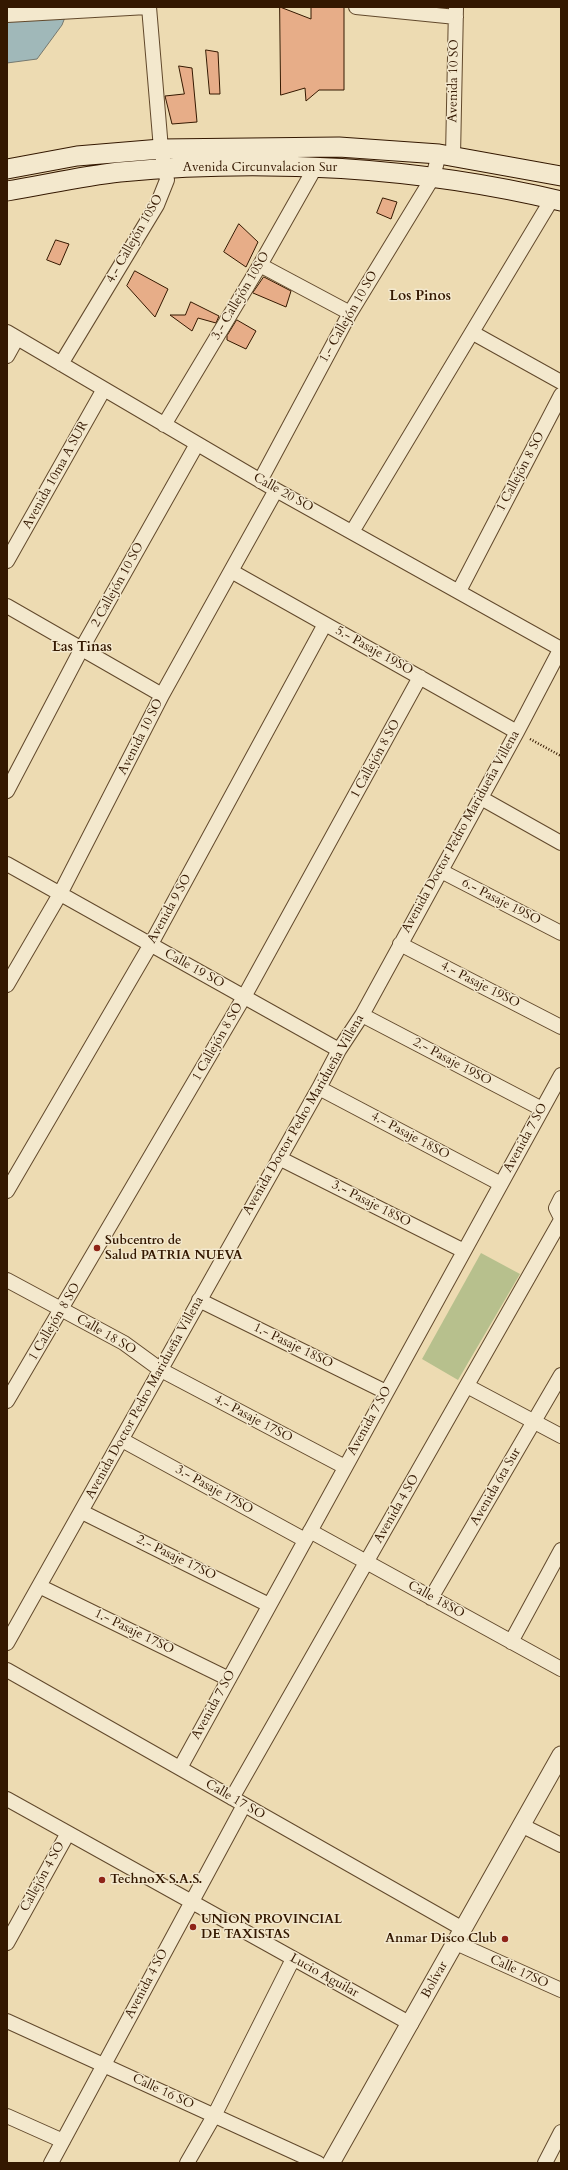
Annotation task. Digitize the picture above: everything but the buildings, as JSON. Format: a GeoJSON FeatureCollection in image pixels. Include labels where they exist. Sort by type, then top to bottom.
{"type":"FeatureCollection","features":[{"type":"Feature","properties":{"kind":"main road","name":"Avenida Circunvalacion Sur"},"geometry":{"type":"LineString","coordinates":[[7,169],[77,156],[161,148],[339,147],[446,155],[561,176]]}},
{"type":"Feature","properties":{"kind":"main road","name":"Avenida Circunvalacion Sur"},"geometry":{"type":"LineString","coordinates":[[7,191],[118,172],[166,168],[316,166],[433,177],[557,200]]}},
{"type":"Feature","properties":{"kind":"street"},"geometry":{"type":"LineString","coordinates":[[7,15],[148,7]]}},
{"type":"Feature","properties":{"kind":"street","name":"4.- Callejón 10SO"},"geometry":{"type":"LineString","coordinates":[[61,364],[157,205],[166,180],[166,168],[161,148],[148,7]]}},
{"type":"Feature","properties":{"kind":"street"},"geometry":{"type":"LineString","coordinates":[[356,7],[456,12]]}},
{"type":"Feature","properties":{"kind":"street","name":"Avenida 10 SO"},"geometry":{"type":"LineString","coordinates":[[446,155],[456,12]]}},
{"type":"Feature","properties":{"kind":"street","name":"1.- Callejón 10 SO"},"geometry":{"type":"LineString","coordinates":[[260,481],[350,313],[446,155]]}},
{"type":"Feature","properties":{"kind":"street","name":"3.- Callejón 10SO"},"geometry":{"type":"LineString","coordinates":[[164,425],[260,265],[316,166]]}},
{"type":"Feature","properties":{"kind":"street"},"geometry":{"type":"LineString","coordinates":[[352,532],[473,333],[557,200]]}},
{"type":"Feature","properties":{"kind":"street"},"geometry":{"type":"LineString","coordinates":[[260,265],[350,313]]}},
{"type":"Feature","properties":{"kind":"street"},"geometry":{"type":"LineString","coordinates":[[473,333],[561,382]]}},
{"type":"Feature","properties":{"kind":"street"},"geometry":{"type":"LineString","coordinates":[[7,356],[12,335]]}},
{"type":"Feature","properties":{"kind":"street","name":"Calle 20 SO"},"geometry":{"type":"LineString","coordinates":[[12,335],[260,481],[561,649]]}},
{"type":"Feature","properties":{"kind":"street","name":"Avenida 10ma A SUR"},"geometry":{"type":"LineString","coordinates":[[7,561],[104,389]]}},
{"type":"Feature","properties":{"kind":"street","name":"1 Callejón 8 SO"},"geometry":{"type":"LineString","coordinates":[[458,591],[561,395]]}},
{"type":"Feature","properties":{"kind":"street","name":"2 Callejón 10 SO"},"geometry":{"type":"LineString","coordinates":[[7,791],[82,648],[197,444]]}},
{"type":"Feature","properties":{"kind":"street","name":"Avenida 10 SO"},"geometry":{"type":"LineString","coordinates":[[7,985],[60,894],[162,695],[276,490]]}},
{"type":"Feature","properties":{"kind":"street","name":"5.- Pasaje 19SO"},"geometry":{"type":"LineString","coordinates":[[231,571],[517,732]]}},
{"type":"Feature","properties":{"kind":"street"},"geometry":{"type":"LineString","coordinates":[[7,606],[162,695]]}},
{"type":"Feature","properties":{"kind":"street","name":"Avenida 9 SO"},"geometry":{"type":"LineString","coordinates":[[7,1191],[151,944],[325,624]]}},
{"type":"Feature","properties":{"kind":"street","name":"Avenida Doctor Pedro Maridueña Villena"},"geometry":{"type":"LineString","coordinates":[[7,1643],[82,1512],[339,1050],[362,1014],[561,649]]}},
{"type":"Feature","properties":{"kind":"street","name":"1 Callejón 8 SO"},"geometry":{"type":"LineString","coordinates":[[7,1401],[62,1310],[244,997],[420,677]]}},
{"type":"Feature","properties":{"kind":"street"},"geometry":{"type":"LineString","coordinates":[[481,798],[561,843]]}},
{"type":"Feature","properties":{"kind":"street","name":"Calle 19 SO"},"geometry":{"type":"LineString","coordinates":[[7,864],[339,1050]]}},
{"type":"Feature","properties":{"kind":"street","name":"6.- Pasaje 19SO"},"geometry":{"type":"LineString","coordinates":[[441,871],[561,932]]}},
{"type":"Feature","properties":{"kind":"street","name":"4.- Pasaje 19SO"},"geometry":{"type":"LineString","coordinates":[[400,944],[561,1027]]}},
{"type":"Feature","properties":{"kind":"street","name":"2.- Pasaje 19SO"},"geometry":{"type":"LineString","coordinates":[[362,1014],[542,1109]]}},
{"type":"Feature","properties":{"kind":"street","name":"Avenida 7 SO"},"geometry":{"type":"LineString","coordinates":[[180,1768],[561,1075]]}},
{"type":"Feature","properties":{"kind":"street","name":"4.- Pasaje 18SO"},"geometry":{"type":"LineString","coordinates":[[319,1088],[501,1184]]}},
{"type":"Feature","properties":{"kind":"street","name":"3.- Pasaje 18SO"},"geometry":{"type":"LineString","coordinates":[[279,1158],[464,1251]]}},
{"type":"Feature","properties":{"kind":"street","name":"Avenida 4 SO"},"geometry":{"type":"LineString","coordinates":[[51,2163],[191,1902],[238,1801],[366,1562],[467,1386],[560,1211]]}},
{"type":"Feature","properties":{"kind":"street","name":"Calle 18 SO"},"geometry":{"type":"LineString","coordinates":[[7,1280],[124,1344],[161,1370]]}},
{"type":"Feature","properties":{"kind":"street","name":"1.- Pasaje 18SO"},"geometry":{"type":"LineString","coordinates":[[199,1300],[386,1392]]}},
{"type":"Feature","properties":{"kind":"street","name":"4.- Pasaje 17SO"},"geometry":{"type":"LineString","coordinates":[[161,1370],[345,1467]]}},
{"type":"Feature","properties":{"kind":"street","name":"Avenida 6ta Sur"},"geometry":{"type":"LineString","coordinates":[[432,1598],[561,1376]]}},
{"type":"Feature","properties":{"kind":"street"},"geometry":{"type":"LineString","coordinates":[[467,1386],[561,1436]]}},
{"type":"Feature","properties":{"kind":"street","name":"3.- Pasaje 17SO"},"geometry":{"type":"LineString","coordinates":[[122,1440],[307,1536]]}},
{"type":"Feature","properties":{"kind":"street","name":"2.- Pasaje 17SO"},"geometry":{"type":"LineString","coordinates":[[82,1512],[269,1605]]}},
{"type":"Feature","properties":{"kind":"street","name":"Calle 18SO"},"geometry":{"type":"LineString","coordinates":[[307,1536],[366,1562],[561,1670]]}},
{"type":"Feature","properties":{"kind":"street"},"geometry":{"type":"LineString","coordinates":[[511,1642],[561,1550]]}},
{"type":"Feature","properties":{"kind":"street","name":"1.- Pasaje 17SO"},"geometry":{"type":"LineString","coordinates":[[39,1586],[229,1679]]}},
{"type":"Feature","properties":{"kind":"street","name":"Calle 17 SO"},"geometry":{"type":"LineString","coordinates":[[7,1670],[238,1801],[459,1936]]}},
{"type":"Feature","properties":{"kind":"street","name":"Bolívar"},"geometry":{"type":"LineString","coordinates":[[331,2163],[411,2024],[561,1755]]}},
{"type":"Feature","properties":{"kind":"street","name":"Lucio Aguilar"},"geometry":{"type":"LineString","coordinates":[[7,1799],[411,2024]]}},
{"type":"Feature","properties":{"kind":"street"},"geometry":{"type":"LineString","coordinates":[[521,1826],[561,1845]]}},
{"type":"Feature","properties":{"kind":"street","name":"Callejón 4 SO"},"geometry":{"type":"LineString","coordinates":[[7,1943],[68,1833]]}},
{"type":"Feature","properties":{"kind":"street","name":"Calle 17SO"},"geometry":{"type":"LineString","coordinates":[[459,1936],[561,1990]]}},
{"type":"Feature","properties":{"kind":"street"},"geometry":{"type":"LineString","coordinates":[[187,2163],[214,2116],[293,1959]]}},
{"type":"Feature","properties":{"kind":"street","name":"Calle 16 SO"},"geometry":{"type":"LineString","coordinates":[[7,2021],[318,2163]]}},
{"type":"Feature","properties":{"kind":"street"},"geometry":{"type":"LineString","coordinates":[[7,2116],[63,2140]]}},
{"type":"Feature","properties":{"kind":"street"},"geometry":{"type":"LineString","coordinates":[[545,2163],[561,2132]]}},
{"type":"Feature","properties":{"kind":"path"},"geometry":{"type":"LineString","coordinates":[[517,732],[561,756]]}},
{"type":"Feature","properties":{"kind":"green space"},"geometry":{"type":"Polygon","coordinates":[[[481,1253],[520,1274],[458,1380],[422,1359],[481,1253]]]}},
{"type":"Feature","properties":{"kind":"water"},"geometry":{"type":"Polygon","coordinates":[[[7,7],[69,7],[62,25],[37,59],[7,63],[7,7]]]}},
{"type":"Feature","properties":{"kind":"place","name":"Subcentro de Salud PATRIA NUEVA"},"geometry":{"type":"Point","coordinates":[97,1248]}},
{"type":"Feature","properties":{"kind":"place","name":"TechnoX S.A.S."},"geometry":{"type":"Point","coordinates":[102,1880]}},
{"type":"Feature","properties":{"kind":"place","name":"UNION PROVINCIAL DE TAXISTAS"},"geometry":{"type":"Point","coordinates":[193,1927]}},
{"type":"Feature","properties":{"kind":"place","name":"Anmar Disco Club"},"geometry":{"type":"Point","coordinates":[505,1939]}},
{"type":"Feature","properties":{"kind":"district","name":"Los Pinos"},"geometry":{"type":"Point","coordinates":[420,297]}},
{"type":"Feature","properties":{"kind":"district","name":"Las Tinas"},"geometry":{"type":"Point","coordinates":[82,648]}}]}
